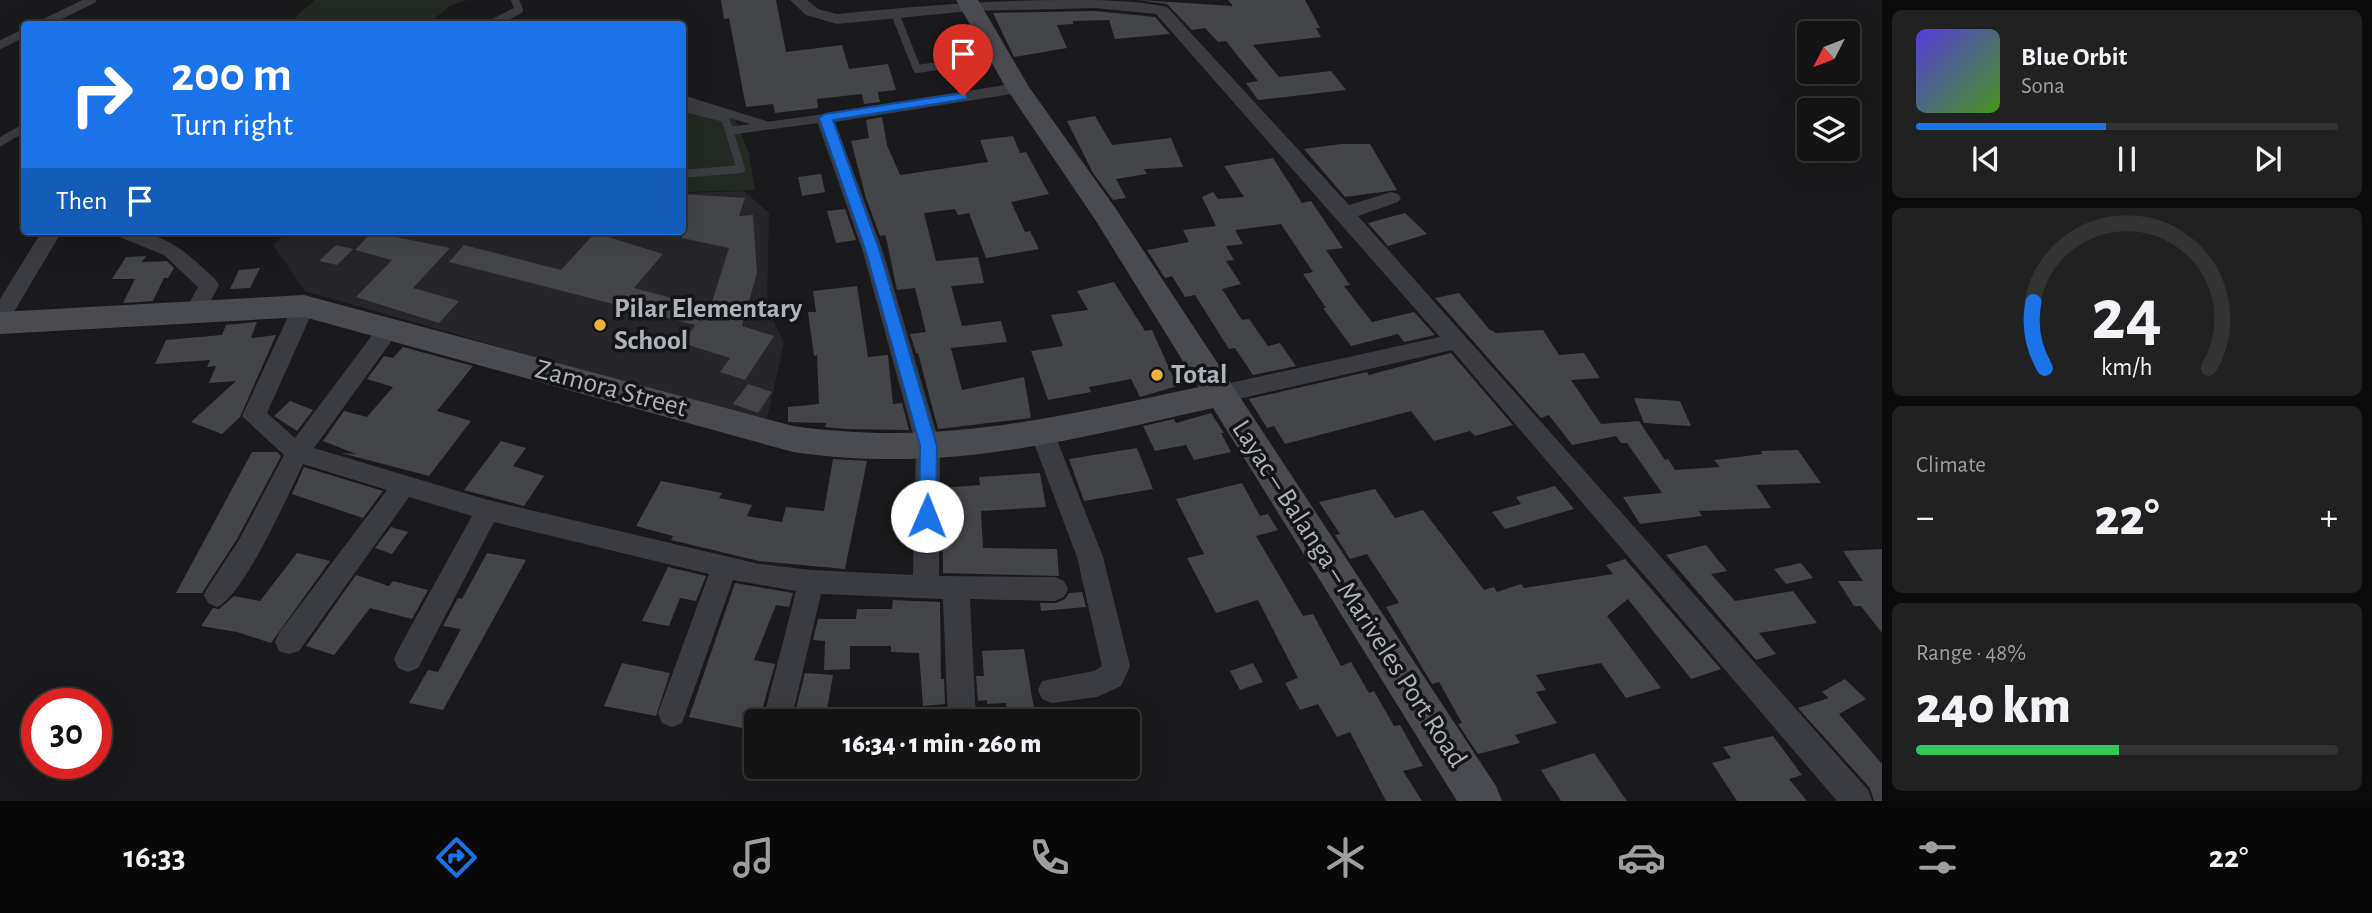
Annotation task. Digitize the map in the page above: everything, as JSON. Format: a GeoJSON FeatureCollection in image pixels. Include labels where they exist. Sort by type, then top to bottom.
{"type":"FeatureCollection","features":[{"type":"Feature","properties":{"kind":"street"},"geometry":{"type":"LineString","coordinates":[[798,0],[812,12],[837,19],[896,16],[968,3],[1095,4],[1161,10],[1345,213],[1857,801]]}},
{"type":"Feature","properties":{"kind":"street","name":"Layac – Balanga – Mariveles Port Road"},"geometry":{"type":"LineString","coordinates":[[968,3],[1018,88],[1106,215],[1481,801]]}},
{"type":"Feature","properties":{"kind":"street"},"geometry":{"type":"LineString","coordinates":[[926,587],[928,446],[873,252],[825,118],[1018,88]]}},
{"type":"Feature","properties":{"kind":"street"},"geometry":{"type":"LineString","coordinates":[[1345,213],[1391,198]]}},
{"type":"Feature","properties":{"kind":"street"},"geometry":{"type":"LineString","coordinates":[[0,317],[50,235]]}},
{"type":"Feature","properties":{"kind":"street"},"geometry":{"type":"LineString","coordinates":[[134,235],[171,250],[209,285],[196,311]]}},
{"type":"Feature","properties":{"kind":"street"},"geometry":{"type":"LineString","coordinates":[[304,306],[254,416],[297,453],[488,510],[724,568],[811,582],[1055,589]]}},
{"type":"Feature","properties":{"kind":"street","name":"Zamora Street"},"geometry":{"type":"LineString","coordinates":[[0,323],[304,306],[793,439],[828,446],[866,449],[928,446],[1041,430],[1221,394]]}},
{"type":"Feature","properties":{"kind":"street"},"geometry":{"type":"LineString","coordinates":[[217,595],[248,548],[297,453],[390,328]]}},
{"type":"Feature","properties":{"kind":"street"},"geometry":{"type":"LineString","coordinates":[[1221,394],[1457,341]]}},
{"type":"Feature","properties":{"kind":"street"},"geometry":{"type":"LineString","coordinates":[[1041,430],[1090,557],[1116,666],[1111,677],[1097,684],[1052,690]]}},
{"type":"Feature","properties":{"kind":"street"},"geometry":{"type":"LineString","coordinates":[[289,642],[404,485]]}},
{"type":"Feature","properties":{"kind":"street"},"geometry":{"type":"LineString","coordinates":[[408,659],[488,510]]}},
{"type":"Feature","properties":{"kind":"street"},"geometry":{"type":"LineString","coordinates":[[672,713],[724,568]]}},
{"type":"Feature","properties":{"kind":"street"},"geometry":{"type":"LineString","coordinates":[[780,708],[811,582]]}},
{"type":"Feature","properties":{"kind":"street"},"geometry":{"type":"LineString","coordinates":[[956,587],[961,709]]}},
{"type":"Feature","properties":{"kind":"lane"},"geometry":{"type":"LineString","coordinates":[[48,21],[92,0]]}},
{"type":"Feature","properties":{"kind":"lane"},"geometry":{"type":"LineString","coordinates":[[497,21],[519,10],[515,0]]}},
{"type":"Feature","properties":{"kind":"lane"},"geometry":{"type":"LineString","coordinates":[[896,16],[917,69],[1001,57]]}},
{"type":"Feature","properties":{"kind":"lane"},"geometry":{"type":"LineString","coordinates":[[0,45],[21,34]]}},
{"type":"Feature","properties":{"kind":"lane"},"geometry":{"type":"LineString","coordinates":[[686,100],[768,125]]}},
{"type":"Feature","properties":{"kind":"lane"},"geometry":{"type":"LineString","coordinates":[[686,108],[725,118],[741,169],[686,174]]}},
{"type":"Feature","properties":{"kind":"lane"},"geometry":{"type":"LineString","coordinates":[[729,131],[825,118]]}},
{"type":"Feature","properties":{"kind":"lane"},"geometry":{"type":"LineString","coordinates":[[0,142],[21,130]]}},
{"type":"Feature","properties":{"kind":"shaded area"},"geometry":{"type":"Polygon","coordinates":[[[315,0],[467,0],[451,5],[432,21],[291,21],[315,0]]]}},
{"type":"Feature","properties":{"kind":"shaded area"},"geometry":{"type":"Polygon","coordinates":[[[686,104],[734,117],[749,153],[755,190],[686,192],[686,104]]]}},
{"type":"Feature","properties":{"kind":"shaded area","name":"Pilar Elementary School"},"geometry":{"type":"Polygon","coordinates":[[[744,191],[769,213],[767,307],[784,343],[766,423],[305,291],[273,245],[284,235],[686,235],[686,193],[744,191]]]}},
{"type":"Feature","properties":{"kind":"building"},"geometry":{"type":"Polygon","coordinates":[[[721,0],[776,0],[786,52],[842,45],[849,69],[888,64],[896,90],[878,92],[880,102],[864,104],[862,94],[817,99],[818,108],[775,113],[773,104],[746,107],[729,18],[724,19],[721,0]]]}},
{"type":"Feature","properties":{"kind":"building"},"geometry":{"type":"Polygon","coordinates":[[[1138,0],[1233,6],[1228,0],[1305,0],[1320,28],[1316,28],[1321,37],[1253,45],[1279,77],[1331,71],[1346,90],[1258,100],[1246,83],[1258,81],[1226,41],[1218,42],[1205,28],[1192,30],[1167,4],[1138,0]]]}},
{"type":"Feature","properties":{"kind":"building"},"geometry":{"type":"Polygon","coordinates":[[[1095,11],[1155,17],[1170,34],[1115,39],[1109,20],[1073,21],[1073,24],[1057,25],[1067,48],[1014,57],[993,13],[1095,11]]]}},
{"type":"Feature","properties":{"kind":"building"},"geometry":{"type":"Polygon","coordinates":[[[1095,116],[1112,145],[1171,138],[1183,167],[1144,169],[1147,174],[1116,179],[1126,198],[1113,200],[1093,173],[1067,121],[1095,116]]]}},
{"type":"Feature","properties":{"kind":"building"},"geometry":{"type":"Polygon","coordinates":[[[882,117],[887,145],[900,175],[988,162],[980,140],[1013,136],[1020,153],[1026,152],[1049,194],[1011,202],[1025,232],[1030,231],[1039,249],[986,258],[969,213],[958,215],[955,209],[924,213],[936,261],[978,257],[984,283],[951,286],[962,326],[1001,321],[1007,342],[951,348],[962,390],[1024,377],[1031,418],[938,429],[918,353],[910,334],[926,332],[915,288],[897,290],[885,235],[880,236],[866,198],[851,141],[869,138],[866,120],[882,117]]]}},
{"type":"Feature","properties":{"kind":"building"},"geometry":{"type":"Polygon","coordinates":[[[1341,144],[1370,144],[1397,190],[1345,197],[1304,149],[1341,144]]]}},
{"type":"Feature","properties":{"kind":"building"},"geometry":{"type":"Polygon","coordinates":[[[1273,158],[1302,203],[1311,201],[1343,248],[1326,250],[1350,285],[1344,286],[1372,322],[1414,312],[1435,335],[1404,342],[1398,334],[1351,346],[1323,308],[1326,308],[1303,274],[1313,272],[1281,224],[1235,230],[1243,244],[1226,246],[1234,260],[1226,261],[1241,284],[1222,289],[1242,320],[1249,319],[1268,346],[1280,343],[1296,366],[1253,375],[1235,348],[1229,349],[1195,295],[1185,297],[1172,276],[1165,278],[1147,250],[1189,242],[1183,230],[1216,226],[1202,197],[1213,192],[1218,199],[1244,197],[1224,166],[1273,158]]]}},
{"type":"Feature","properties":{"kind":"building"},"geometry":{"type":"Polygon","coordinates":[[[821,174],[825,192],[802,196],[798,177],[821,174]]]}},
{"type":"Feature","properties":{"kind":"building"},"geometry":{"type":"Polygon","coordinates":[[[686,194],[745,198],[739,216],[753,215],[757,273],[742,326],[774,336],[745,380],[720,372],[730,358],[682,343],[695,325],[449,262],[464,245],[561,270],[593,235],[601,235],[663,254],[634,288],[710,308],[729,248],[682,238],[682,235],[686,235],[686,194]]]}},
{"type":"Feature","properties":{"kind":"building"},"geometry":{"type":"Polygon","coordinates":[[[845,209],[856,240],[836,243],[827,211],[845,209]]]}},
{"type":"Feature","properties":{"kind":"building"},"geometry":{"type":"Polygon","coordinates":[[[1405,213],[1427,234],[1388,246],[1368,223],[1405,213]]]}},
{"type":"Feature","properties":{"kind":"building"},"geometry":{"type":"Polygon","coordinates":[[[369,235],[387,235],[450,248],[413,288],[459,301],[439,323],[356,297],[392,260],[355,250],[369,235]]]}},
{"type":"Feature","properties":{"kind":"building"},"geometry":{"type":"Polygon","coordinates":[[[336,245],[353,249],[337,265],[319,261],[336,245]]]}},
{"type":"Feature","properties":{"kind":"building"},"geometry":{"type":"Polygon","coordinates":[[[146,256],[142,262],[167,261],[174,268],[168,278],[164,278],[153,301],[123,303],[135,279],[112,279],[126,257],[146,256]]]}},
{"type":"Feature","properties":{"kind":"building"},"geometry":{"type":"Polygon","coordinates":[[[260,268],[250,288],[230,289],[239,270],[260,268]]]}},
{"type":"Feature","properties":{"kind":"building"},"geometry":{"type":"Polygon","coordinates":[[[1114,282],[1145,331],[1152,330],[1177,386],[1140,397],[1131,379],[1089,387],[1091,392],[1048,400],[1031,351],[1063,346],[1051,315],[1088,310],[1077,291],[1114,282]]]}},
{"type":"Feature","properties":{"kind":"building"},"geometry":{"type":"Polygon","coordinates":[[[857,286],[868,357],[888,355],[893,404],[902,403],[909,430],[847,429],[825,427],[826,423],[788,422],[788,407],[819,404],[817,355],[814,356],[808,312],[816,312],[813,291],[857,286]]]}},
{"type":"Feature","properties":{"kind":"building"},"geometry":{"type":"Polygon","coordinates":[[[1459,293],[1489,329],[1496,333],[1543,330],[1559,355],[1584,353],[1600,378],[1571,380],[1601,424],[1639,421],[1665,460],[1668,459],[1675,470],[1720,467],[1714,460],[1762,454],[1761,451],[1798,450],[1821,483],[1756,485],[1771,508],[1699,511],[1702,516],[1640,524],[1623,497],[1662,493],[1627,443],[1621,443],[1616,436],[1572,445],[1549,415],[1541,418],[1435,298],[1459,293]]]}},
{"type":"Feature","properties":{"kind":"building"},"geometry":{"type":"Polygon","coordinates":[[[257,322],[251,338],[276,335],[240,417],[222,434],[191,422],[236,381],[209,383],[216,366],[207,367],[210,360],[155,364],[166,340],[222,335],[226,325],[257,322]]]}},
{"type":"Feature","properties":{"kind":"building"},"geometry":{"type":"Polygon","coordinates":[[[403,347],[473,366],[437,411],[471,421],[429,476],[341,453],[356,454],[323,441],[344,411],[367,417],[393,387],[367,379],[384,356],[393,358],[403,347]]]}},
{"type":"Feature","properties":{"kind":"building"},"geometry":{"type":"Polygon","coordinates":[[[1451,353],[1513,425],[1475,436],[1470,431],[1434,441],[1411,411],[1285,444],[1274,426],[1267,428],[1249,399],[1367,372],[1369,375],[1451,353]]]}},
{"type":"Feature","properties":{"kind":"building"},"geometry":{"type":"Polygon","coordinates":[[[748,384],[772,392],[758,413],[733,404],[748,384]]]}},
{"type":"Feature","properties":{"kind":"building"},"geometry":{"type":"Polygon","coordinates":[[[1634,398],[1680,401],[1691,426],[1644,423],[1634,398]]]}},
{"type":"Feature","properties":{"kind":"building"},"geometry":{"type":"Polygon","coordinates":[[[290,401],[313,410],[297,431],[274,416],[290,401]]]}},
{"type":"Feature","properties":{"kind":"building"},"geometry":{"type":"Polygon","coordinates":[[[1211,413],[1224,433],[1221,433],[1231,452],[1194,460],[1186,445],[1155,451],[1143,426],[1174,419],[1176,423],[1211,413]]]}},
{"type":"Feature","properties":{"kind":"building"},"geometry":{"type":"Polygon","coordinates":[[[501,441],[526,448],[513,466],[544,476],[524,506],[464,490],[501,441]]]}},
{"type":"Feature","properties":{"kind":"building"},"geometry":{"type":"Polygon","coordinates":[[[1137,448],[1153,489],[1084,501],[1069,459],[1137,448]]]}},
{"type":"Feature","properties":{"kind":"building"},"geometry":{"type":"Polygon","coordinates":[[[252,452],[277,452],[281,456],[237,539],[202,593],[176,593],[252,452]]]}},
{"type":"Feature","properties":{"kind":"building"},"geometry":{"type":"Polygon","coordinates":[[[833,459],[867,461],[845,569],[759,561],[671,540],[673,536],[636,526],[661,481],[722,493],[719,498],[752,505],[747,516],[782,522],[786,507],[824,511],[833,459]]]}},
{"type":"Feature","properties":{"kind":"building"},"geometry":{"type":"Polygon","coordinates":[[[304,467],[383,491],[363,518],[292,494],[304,467]]]}},
{"type":"Feature","properties":{"kind":"building"},"geometry":{"type":"Polygon","coordinates":[[[1040,473],[1046,507],[981,511],[983,548],[1057,549],[1059,576],[943,573],[942,488],[980,485],[979,477],[1040,473]]]}},
{"type":"Feature","properties":{"kind":"building"},"geometry":{"type":"Polygon","coordinates":[[[1242,483],[1260,516],[1268,514],[1278,530],[1256,536],[1303,616],[1313,614],[1341,666],[1351,662],[1369,693],[1374,691],[1394,726],[1400,725],[1423,766],[1403,771],[1422,801],[1386,801],[1350,732],[1337,737],[1318,704],[1300,710],[1285,683],[1298,678],[1258,600],[1216,613],[1187,558],[1204,554],[1176,499],[1242,483]]]}},
{"type":"Feature","properties":{"kind":"building"},"geometry":{"type":"Polygon","coordinates":[[[1555,486],[1574,509],[1505,529],[1492,512],[1521,504],[1516,497],[1555,486]]]}},
{"type":"Feature","properties":{"kind":"building"},"geometry":{"type":"Polygon","coordinates":[[[1375,489],[1395,518],[1423,510],[1484,590],[1494,587],[1497,592],[1521,584],[1524,588],[1613,574],[1606,565],[1625,559],[1721,669],[1691,679],[1628,599],[1607,616],[1661,688],[1626,698],[1601,663],[1536,675],[1546,690],[1536,692],[1557,723],[1515,735],[1520,743],[1478,754],[1458,724],[1462,723],[1439,682],[1432,684],[1386,607],[1399,603],[1367,554],[1350,559],[1335,535],[1340,534],[1319,502],[1375,489]]]}},
{"type":"Feature","properties":{"kind":"building"},"geometry":{"type":"Polygon","coordinates":[[[391,527],[408,532],[392,554],[375,548],[391,527]]]}},
{"type":"Feature","properties":{"kind":"building"},"geometry":{"type":"Polygon","coordinates":[[[1706,545],[1727,571],[1711,574],[1735,601],[1793,591],[1817,623],[1759,633],[1776,654],[1756,660],[1666,555],[1706,545]]]}},
{"type":"Feature","properties":{"kind":"building"},"geometry":{"type":"Polygon","coordinates":[[[1882,549],[1882,633],[1861,606],[1854,606],[1838,581],[1863,581],[1843,551],[1882,549]]]}},
{"type":"Feature","properties":{"kind":"building"},"geometry":{"type":"Polygon","coordinates":[[[297,553],[330,561],[271,643],[237,632],[201,626],[213,608],[219,609],[234,596],[260,601],[297,553]]]}},
{"type":"Feature","properties":{"kind":"building"},"geometry":{"type":"Polygon","coordinates":[[[487,553],[526,560],[443,710],[409,703],[428,670],[438,672],[461,629],[443,626],[458,598],[462,599],[487,553]]]}},
{"type":"Feature","properties":{"kind":"building"},"geometry":{"type":"Polygon","coordinates":[[[1801,563],[1813,578],[1786,584],[1774,569],[1801,563]]]}},
{"type":"Feature","properties":{"kind":"building"},"geometry":{"type":"Polygon","coordinates":[[[668,567],[706,576],[696,601],[680,598],[669,626],[642,621],[668,567]]]}},
{"type":"Feature","properties":{"kind":"building"},"geometry":{"type":"Polygon","coordinates":[[[356,575],[389,586],[393,581],[428,590],[412,619],[370,608],[334,655],[306,646],[356,575]]]}},
{"type":"Feature","properties":{"kind":"building"},"geometry":{"type":"Polygon","coordinates":[[[735,583],[793,593],[789,607],[776,605],[754,660],[775,664],[764,709],[744,709],[744,728],[689,717],[735,583]]]}},
{"type":"Feature","properties":{"kind":"building"},"geometry":{"type":"Polygon","coordinates":[[[1082,592],[1086,607],[1041,611],[1040,603],[1056,603],[1065,599],[1069,593],[1082,592]]]}},
{"type":"Feature","properties":{"kind":"building"},"geometry":{"type":"Polygon","coordinates":[[[893,600],[940,602],[941,679],[944,679],[945,704],[923,706],[919,653],[891,652],[891,646],[850,646],[850,669],[824,670],[825,641],[813,640],[818,619],[856,619],[857,609],[892,609],[893,600]]]}},
{"type":"Feature","properties":{"kind":"building"},"geometry":{"type":"Polygon","coordinates":[[[1024,649],[1034,709],[1007,709],[1006,703],[987,704],[987,700],[978,701],[976,676],[984,676],[982,651],[1024,649]]]}},
{"type":"Feature","properties":{"kind":"building"},"geometry":{"type":"Polygon","coordinates":[[[622,663],[670,673],[656,716],[604,706],[622,663]]]}},
{"type":"Feature","properties":{"kind":"building"},"geometry":{"type":"Polygon","coordinates":[[[1253,663],[1263,682],[1240,690],[1230,671],[1253,663]]]}},
{"type":"Feature","properties":{"kind":"building"},"geometry":{"type":"Polygon","coordinates":[[[805,673],[833,675],[827,709],[796,709],[805,673]]]}},
{"type":"Feature","properties":{"kind":"building"},"geometry":{"type":"Polygon","coordinates":[[[1845,679],[1866,699],[1839,714],[1882,764],[1882,801],[1874,801],[1870,788],[1798,708],[1829,698],[1822,692],[1845,679]]]}},
{"type":"Feature","properties":{"kind":"building"},"geometry":{"type":"Polygon","coordinates":[[[1773,736],[1802,775],[1789,779],[1807,801],[1737,801],[1712,763],[1731,758],[1723,747],[1773,736]]]}},
{"type":"Feature","properties":{"kind":"building"},"geometry":{"type":"Polygon","coordinates":[[[1594,753],[1627,801],[1561,801],[1541,770],[1594,753]]]}},
{"type":"Feature","properties":{"kind":"place","name":"Pilar Elementary School"},"geometry":{"type":"Point","coordinates":[600,325]}},
{"type":"Feature","properties":{"kind":"place","name":"Total"},"geometry":{"type":"Point","coordinates":[1157,375]}},
{"type":"Feature","properties":{"kind":"route"},"geometry":{"type":"LineString","coordinates":[[927,516],[928,446],[873,252],[825,118],[963,96]]}}]}
